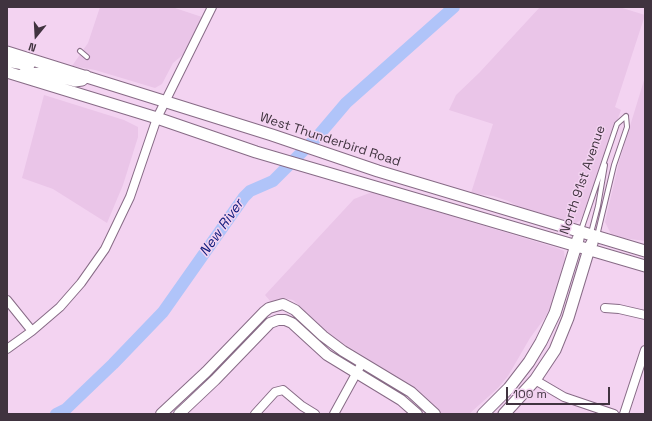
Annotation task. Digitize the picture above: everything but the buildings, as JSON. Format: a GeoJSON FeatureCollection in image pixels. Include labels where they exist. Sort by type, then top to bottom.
{"type":"FeatureCollection","features":[{"type":"Feature","properties":{"kind":"main road","name":"West Thunderbird Road"},"geometry":{"type":"LineString","coordinates":[[7,52],[272,135],[360,165],[645,250]]}},
{"type":"Feature","properties":{"kind":"main road"},"geometry":{"type":"LineString","coordinates":[[7,61],[30,65],[46,64]]}},
{"type":"Feature","properties":{"kind":"main road"},"geometry":{"type":"LineString","coordinates":[[11,74],[44,73],[75,82],[82,80],[86,76]]}},
{"type":"Feature","properties":{"kind":"main road"},"geometry":{"type":"LineString","coordinates":[[11,74],[156,118],[256,152],[645,266]]}},
{"type":"Feature","properties":{"kind":"main road","name":"North 91st Avenue"},"geometry":{"type":"LineString","coordinates":[[483,414],[510,388],[529,362],[541,342],[555,313],[576,245],[589,234]]}},
{"type":"Feature","properties":{"kind":"main road","name":"North 91st Avenue"},"geometry":{"type":"LineString","coordinates":[[504,414],[535,380],[555,350],[565,327],[589,249],[589,234]]}},
{"type":"Feature","properties":{"kind":"main road"},"geometry":{"type":"LineString","coordinates":[[535,380],[534,369],[539,356],[541,342]]}},
{"type":"Feature","properties":{"kind":"street"},"geometry":{"type":"LineString","coordinates":[[7,349],[60,307],[74,293],[109,243],[130,197],[156,118],[211,7]]}},
{"type":"Feature","properties":{"kind":"street"},"geometry":{"type":"LineString","coordinates":[[7,300],[32,330]]}},
{"type":"Feature","properties":{"kind":"street"},"geometry":{"type":"LineString","coordinates":[[161,414],[206,372],[264,312],[279,304],[283,304],[295,310],[323,336],[362,363],[406,389],[435,414]]}},
{"type":"Feature","properties":{"kind":"street"},"geometry":{"type":"LineString","coordinates":[[605,308],[619,309],[645,315]]}},
{"type":"Feature","properties":{"kind":"street"},"geometry":{"type":"LineString","coordinates":[[179,414],[270,323],[278,320],[285,320],[292,323],[317,347],[401,400],[417,414]]}},
{"type":"Feature","properties":{"kind":"street"},"geometry":{"type":"LineString","coordinates":[[624,414],[645,350]]}},
{"type":"Feature","properties":{"kind":"street"},"geometry":{"type":"LineString","coordinates":[[334,414],[362,363]]}},
{"type":"Feature","properties":{"kind":"street"},"geometry":{"type":"LineString","coordinates":[[535,380],[564,397],[614,414]]}},
{"type":"Feature","properties":{"kind":"street"},"geometry":{"type":"LineString","coordinates":[[255,414],[275,392],[283,390],[302,406],[315,414]]}},
{"type":"Feature","properties":{"kind":"lane"},"geometry":{"type":"LineString","coordinates":[[80,51],[87,57]]}},
{"type":"Feature","properties":{"kind":"lane","name":"North 91st Avenue"},"geometry":{"type":"LineString","coordinates":[[626,116],[627,127],[589,234],[606,157],[617,124],[626,116]]}},
{"type":"Feature","properties":{"kind":"lane"},"geometry":{"type":"LineString","coordinates":[[589,234],[598,206],[606,157]]}},
{"type":"Feature","properties":{"kind":"shaded area"},"geometry":{"type":"Polygon","coordinates":[[[100,7],[172,7],[202,17],[185,53],[173,63],[162,84],[155,88],[95,70],[72,66],[88,43],[100,7]]]}},
{"type":"Feature","properties":{"kind":"shaded area"},"geometry":{"type":"Polygon","coordinates":[[[540,7],[619,7],[645,15],[615,107],[621,110],[581,220],[576,223],[521,208],[508,201],[493,196],[471,193],[493,124],[449,110],[456,95],[479,73],[540,7]]]}},
{"type":"Feature","properties":{"kind":"shaded area"},"geometry":{"type":"Polygon","coordinates":[[[645,77],[645,241],[623,238],[611,234],[605,222],[619,162],[645,77]]]}},
{"type":"Feature","properties":{"kind":"shaded area"},"geometry":{"type":"Polygon","coordinates":[[[44,95],[124,120],[138,127],[138,137],[123,185],[107,223],[53,189],[22,178],[44,95]]]}},
{"type":"Feature","properties":{"kind":"shaded area"},"geometry":{"type":"Polygon","coordinates":[[[372,192],[564,251],[565,260],[550,311],[530,338],[508,376],[498,388],[469,414],[441,414],[412,386],[331,336],[293,300],[283,298],[271,302],[265,295],[354,199],[372,192]]]}},
{"type":"Feature","properties":{"kind":"waterway","name":"New River"},"geometry":{"type":"LineString","coordinates":[[56,414],[66,409],[113,364],[163,312],[244,197],[250,191],[273,181],[318,136],[346,103],[454,7]]}}]}
